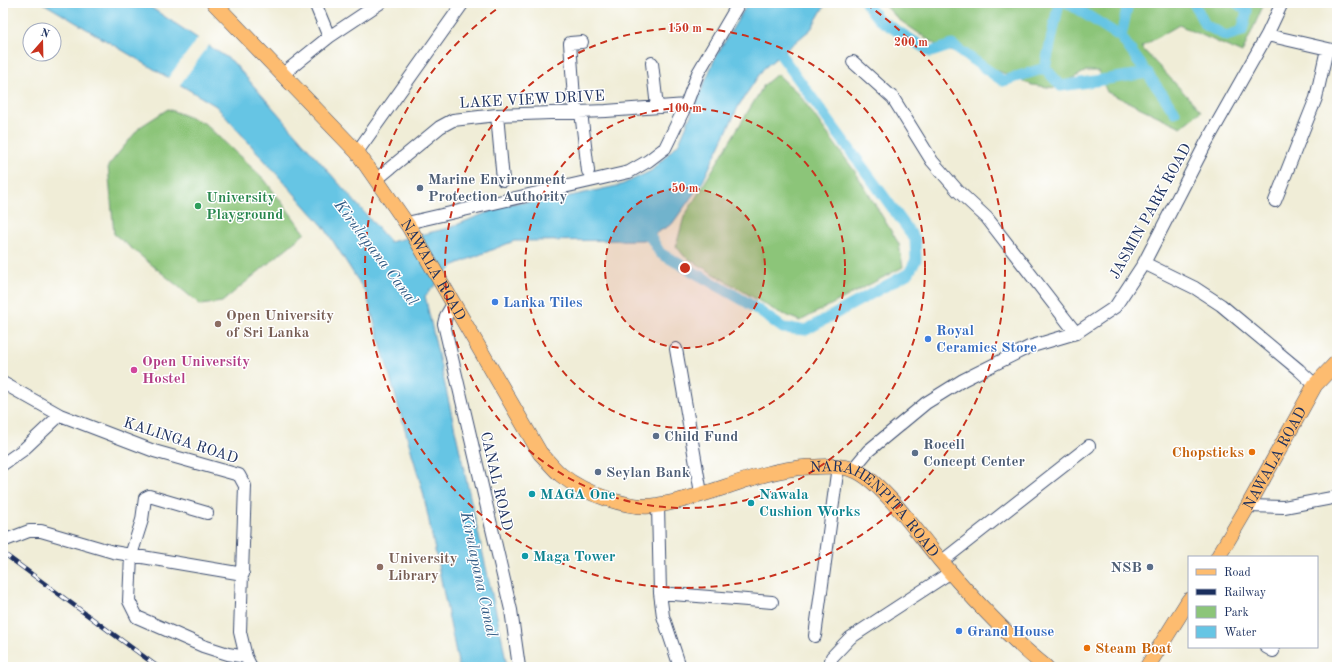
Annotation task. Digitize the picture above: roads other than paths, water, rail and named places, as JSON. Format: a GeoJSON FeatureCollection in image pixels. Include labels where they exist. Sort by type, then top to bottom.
{"type":"FeatureCollection","features":[{"type":"Feature","properties":{"kind":"main road","name":"NAWALA ROAD"},"geometry":{"type":"LineString","coordinates":[[214,3],[357,152],[377,179],[408,225],[540,453],[561,475],[586,491],[630,505],[658,506]]}},
{"type":"Feature","properties":{"kind":"main road","name":"NAWALA ROAD"},"geometry":{"type":"LineString","coordinates":[[1219,556],[1315,385],[1337,362]]}},
{"type":"Feature","properties":{"kind":"main road","name":"NARAHENPITA ROAD"},"geometry":{"type":"LineString","coordinates":[[658,506],[789,468],[838,466],[853,470],[869,478],[886,495],[946,567],[1019,646],[1046,667]]}},
{"type":"Feature","properties":{"kind":"main road"},"geometry":{"type":"LineString","coordinates":[[1147,667],[1188,602]]}},
{"type":"Feature","properties":{"kind":"street"},"geometry":{"type":"LineString","coordinates":[[315,3],[329,37]]}},
{"type":"Feature","properties":{"kind":"street"},"geometry":{"type":"LineString","coordinates":[[283,74],[329,37],[380,3]]}},
{"type":"Feature","properties":{"kind":"street"},"geometry":{"type":"LineString","coordinates":[[357,152],[463,3]]}},
{"type":"Feature","properties":{"kind":"street"},"geometry":{"type":"LineString","coordinates":[[408,225],[629,172],[648,161],[664,148],[686,105],[698,73],[739,3]]}},
{"type":"Feature","properties":{"kind":"street","name":"JASMIN PARK ROAD"},"geometry":{"type":"LineString","coordinates":[[853,470],[868,451],[920,408],[962,380],[1029,347],[1076,334],[1115,307],[1144,263],[1206,142],[1266,35],[1282,3]]}},
{"type":"Feature","properties":{"kind":"street"},"geometry":{"type":"LineString","coordinates":[[1266,35],[1332,50],[1316,98],[1275,201]]}},
{"type":"Feature","properties":{"kind":"street"},"geometry":{"type":"LineString","coordinates":[[582,42],[570,43],[578,112],[588,171]]}},
{"type":"Feature","properties":{"kind":"street"},"geometry":{"type":"LineString","coordinates":[[853,62],[893,98],[932,161],[958,191],[987,218],[1076,334]]}},
{"type":"Feature","properties":{"kind":"street"},"geometry":{"type":"LineString","coordinates":[[652,63],[657,107]]}},
{"type":"Feature","properties":{"kind":"street","name":"LAKE VIEW DRIVE"},"geometry":{"type":"LineString","coordinates":[[377,179],[440,127],[453,120],[497,115],[578,112],[686,105]]}},
{"type":"Feature","properties":{"kind":"street"},"geometry":{"type":"LineString","coordinates":[[497,115],[503,180]]}},
{"type":"Feature","properties":{"kind":"street"},"geometry":{"type":"LineString","coordinates":[[1144,263],[1196,288],[1221,305],[1315,385]]}},
{"type":"Feature","properties":{"kind":"street","name":"CANAL ROAD"},"geometry":{"type":"LineString","coordinates":[[453,304],[446,316],[444,324],[511,610],[519,667]]}},
{"type":"Feature","properties":{"kind":"street"},"geometry":{"type":"LineString","coordinates":[[676,348],[702,493]]}},
{"type":"Feature","properties":{"kind":"street","name":"KALINGA ROAD"},"geometry":{"type":"LineString","coordinates":[[4,384],[60,414],[154,451],[240,475],[245,486],[240,632],[249,662]]}},
{"type":"Feature","properties":{"kind":"street"},"geometry":{"type":"LineString","coordinates":[[3,464],[23,450],[60,414]]}},
{"type":"Feature","properties":{"kind":"street"},"geometry":{"type":"LineString","coordinates":[[829,667],[832,657],[850,638],[946,567],[1089,446]]}},
{"type":"Feature","properties":{"kind":"street"},"geometry":{"type":"LineString","coordinates":[[816,636],[838,466]]}},
{"type":"Feature","properties":{"kind":"street"},"geometry":{"type":"LineString","coordinates":[[207,514],[147,497],[131,555],[129,601],[137,617],[203,646],[249,662]]}},
{"type":"Feature","properties":{"kind":"street"},"geometry":{"type":"LineString","coordinates":[[1248,506],[1284,507],[1337,497]]}},
{"type":"Feature","properties":{"kind":"street"},"geometry":{"type":"LineString","coordinates":[[658,506],[660,593],[663,616],[680,667]]}},
{"type":"Feature","properties":{"kind":"street"},"geometry":{"type":"LineString","coordinates":[[3,542],[29,532],[41,531],[113,552],[243,574]]}},
{"type":"Feature","properties":{"kind":"street"},"geometry":{"type":"LineString","coordinates":[[660,593],[772,602]]}},
{"type":"Feature","properties":{"kind":"water","name":"Kirulapana Canal"},"geometry":{"type":"Polygon","coordinates":[[[43,3],[144,3],[232,61],[390,242],[449,228],[508,204],[557,199],[621,185],[651,171],[679,143],[716,56],[748,3],[826,3],[811,29],[763,69],[739,105],[703,181],[672,224],[644,240],[514,241],[454,265],[425,296],[507,667],[459,667],[423,492],[366,293],[324,227],[216,106],[43,3]]]}},
{"type":"Feature","properties":{"kind":"waterway"},"geometry":{"type":"LineString","coordinates":[[866,3],[878,19],[931,52],[952,45],[1003,81],[1045,68],[1059,3]]}},
{"type":"Feature","properties":{"kind":"waterway"},"geometry":{"type":"LineString","coordinates":[[1068,3],[1121,37],[1175,112]]}},
{"type":"Feature","properties":{"kind":"waterway"},"geometry":{"type":"LineString","coordinates":[[1121,37],[1128,3]]}},
{"type":"Feature","properties":{"kind":"waterway"},"geometry":{"type":"LineString","coordinates":[[1194,3],[1205,25],[1226,36],[1242,31],[1247,11],[1237,3]]}},
{"type":"Feature","properties":{"kind":"waterway"},"geometry":{"type":"LineString","coordinates":[[643,224],[660,253],[748,303],[783,328],[806,330],[909,273],[916,260],[915,239],[772,43]]}},
{"type":"Feature","properties":{"kind":"waterway"},"geometry":{"type":"LineString","coordinates":[[1045,68],[1061,86],[1148,73]]}},
{"type":"Feature","properties":{"kind":"railway"},"geometry":{"type":"LineString","coordinates":[[3,553],[158,667]]}},
{"type":"Feature","properties":{"kind":"place","name":"Marine Environment Protection Authority"},"geometry":{"type":"Point","coordinates":[420,188]}},
{"type":"Feature","properties":{"kind":"place","name":"University Playground"},"geometry":{"type":"Point","coordinates":[198,206]}},
{"type":"Feature","properties":{"kind":"place","name":"Lanka Tiles"},"geometry":{"type":"Point","coordinates":[495,302]}},
{"type":"Feature","properties":{"kind":"place","name":"Open University of Sri Lanka"},"geometry":{"type":"Point","coordinates":[218,324]}},
{"type":"Feature","properties":{"kind":"place","name":"Royal Ceramics Store"},"geometry":{"type":"Point","coordinates":[928,339]}},
{"type":"Feature","properties":{"kind":"place","name":"Open University Hostel"},"geometry":{"type":"Point","coordinates":[134,370]}},
{"type":"Feature","properties":{"kind":"place","name":"Child Fund"},"geometry":{"type":"Point","coordinates":[656,436]}},
{"type":"Feature","properties":{"kind":"place","name":"Chopsticks"},"geometry":{"type":"Point","coordinates":[1252,452]}},
{"type":"Feature","properties":{"kind":"place","name":"Rocell Concept Center"},"geometry":{"type":"Point","coordinates":[915,453]}},
{"type":"Feature","properties":{"kind":"place","name":"Seylan Bank"},"geometry":{"type":"Point","coordinates":[598,472]}},
{"type":"Feature","properties":{"kind":"place","name":"MAGA One"},"geometry":{"type":"Point","coordinates":[532,494]}},
{"type":"Feature","properties":{"kind":"place","name":"Nawala Cushion Works"},"geometry":{"type":"Point","coordinates":[751,503]}},
{"type":"Feature","properties":{"kind":"place","name":"Maga Tower"},"geometry":{"type":"Point","coordinates":[525,556]}},
{"type":"Feature","properties":{"kind":"place","name":"University Library"},"geometry":{"type":"Point","coordinates":[380,567]}},
{"type":"Feature","properties":{"kind":"place","name":"NSB"},"geometry":{"type":"Point","coordinates":[1150,567]}},
{"type":"Feature","properties":{"kind":"place","name":"Grand House"},"geometry":{"type":"Point","coordinates":[959,631]}},
{"type":"Feature","properties":{"kind":"place","name":"Steam Boat"},"geometry":{"type":"Point","coordinates":[1087,648]}}]}
